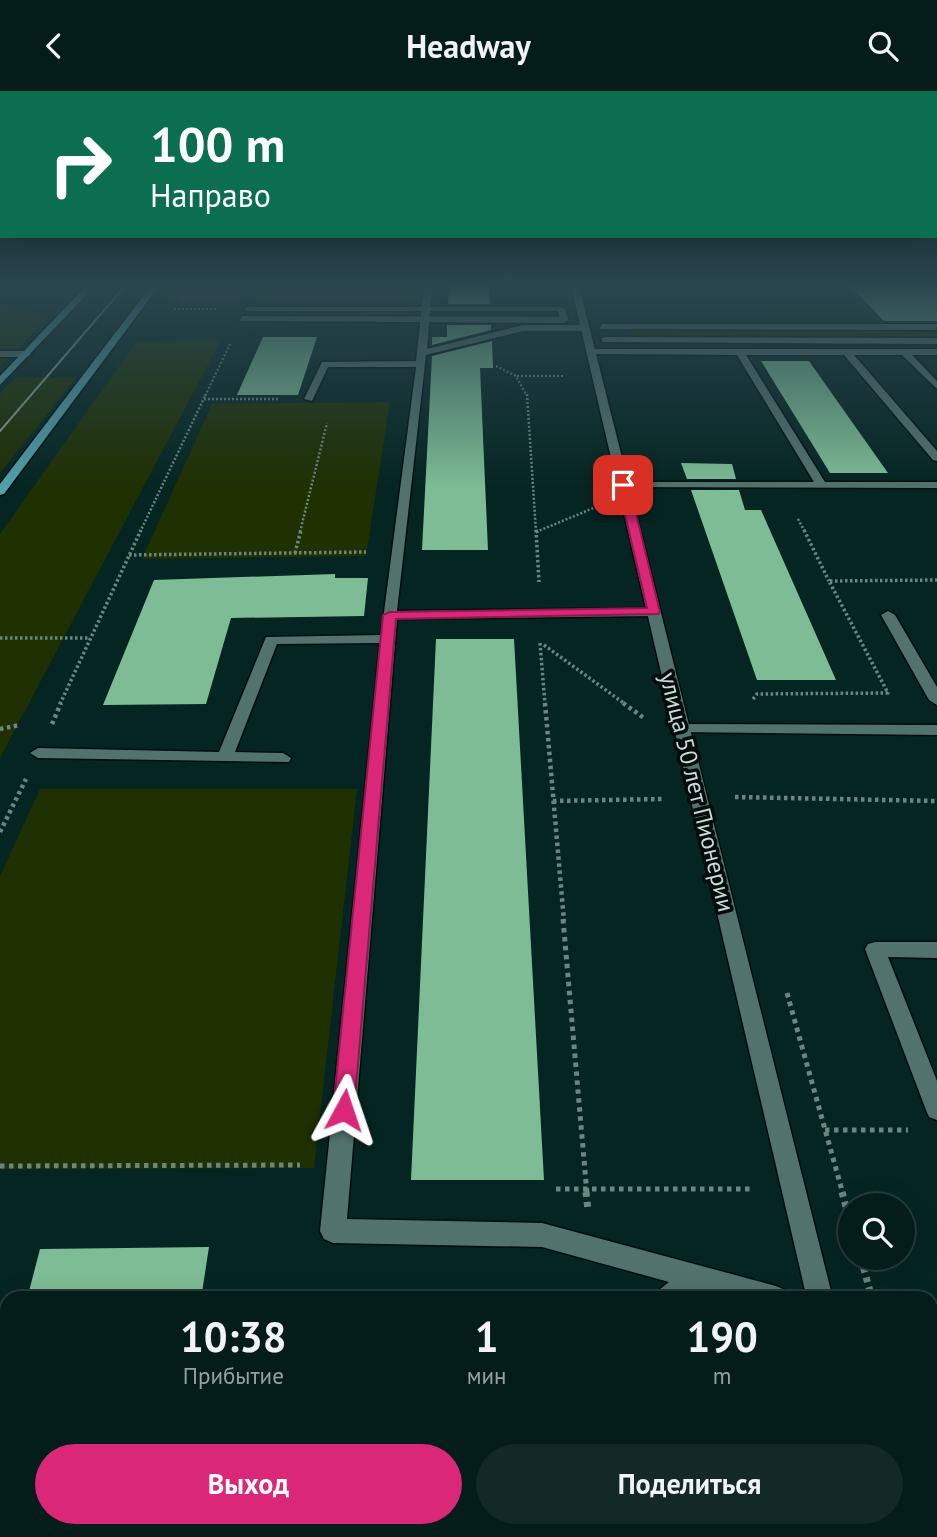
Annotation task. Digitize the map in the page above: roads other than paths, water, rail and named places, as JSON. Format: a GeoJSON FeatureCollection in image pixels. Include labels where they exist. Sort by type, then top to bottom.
{"type":"FeatureCollection","features":[{"type":"Feature","properties":{"kind":"main road"},"geometry":{"type":"LineString","coordinates":[[0,382],[27,353]]}},
{"type":"Feature","properties":{"kind":"main road"},"geometry":{"type":"LineString","coordinates":[[0,492],[104,353]]}},
{"type":"Feature","properties":{"kind":"street"},"geometry":{"type":"LineString","coordinates":[[422,353],[387,639],[333,1231],[542,1234],[748,1291]]}},
{"type":"Feature","properties":{"kind":"street"},"geometry":{"type":"LineString","coordinates":[[309,399],[325,364],[421,359],[439,353]]}},
{"type":"Feature","properties":{"kind":"street","name":"улица 50 лет Пионерии"},"geometry":{"type":"LineString","coordinates":[[591,353],[818,1291]]}},
{"type":"Feature","properties":{"kind":"street"},"geometry":{"type":"LineString","coordinates":[[741,353],[822,486]]}},
{"type":"Feature","properties":{"kind":"street"},"geometry":{"type":"LineString","coordinates":[[848,353],[937,458]]}},
{"type":"Feature","properties":{"kind":"street"},"geometry":{"type":"LineString","coordinates":[[905,353],[937,386]]}},
{"type":"Feature","properties":{"kind":"street"},"geometry":{"type":"LineString","coordinates":[[623,485],[937,485]]}},
{"type":"Feature","properties":{"kind":"street"},"geometry":{"type":"LineString","coordinates":[[390,615],[654,612]]}},
{"type":"Feature","properties":{"kind":"street"},"geometry":{"type":"LineString","coordinates":[[888,615],[937,700]]}},
{"type":"Feature","properties":{"kind":"street"},"geometry":{"type":"LineString","coordinates":[[225,757],[271,640],[387,639]]}},
{"type":"Feature","properties":{"kind":"street"},"geometry":{"type":"LineString","coordinates":[[682,729],[937,730]]}},
{"type":"Feature","properties":{"kind":"street"},"geometry":{"type":"LineString","coordinates":[[38,753],[283,758]]}},
{"type":"Feature","properties":{"kind":"street"},"geometry":{"type":"LineString","coordinates":[[937,950],[875,949],[937,1110]]}},
{"type":"Feature","properties":{"kind":"street"},"geometry":{"type":"LineString","coordinates":[[679,1291],[698,1277]]}},
{"type":"Feature","properties":{"kind":"tram line"},"geometry":{"type":"LineString","coordinates":[[0,431],[67,353]]}}]}
